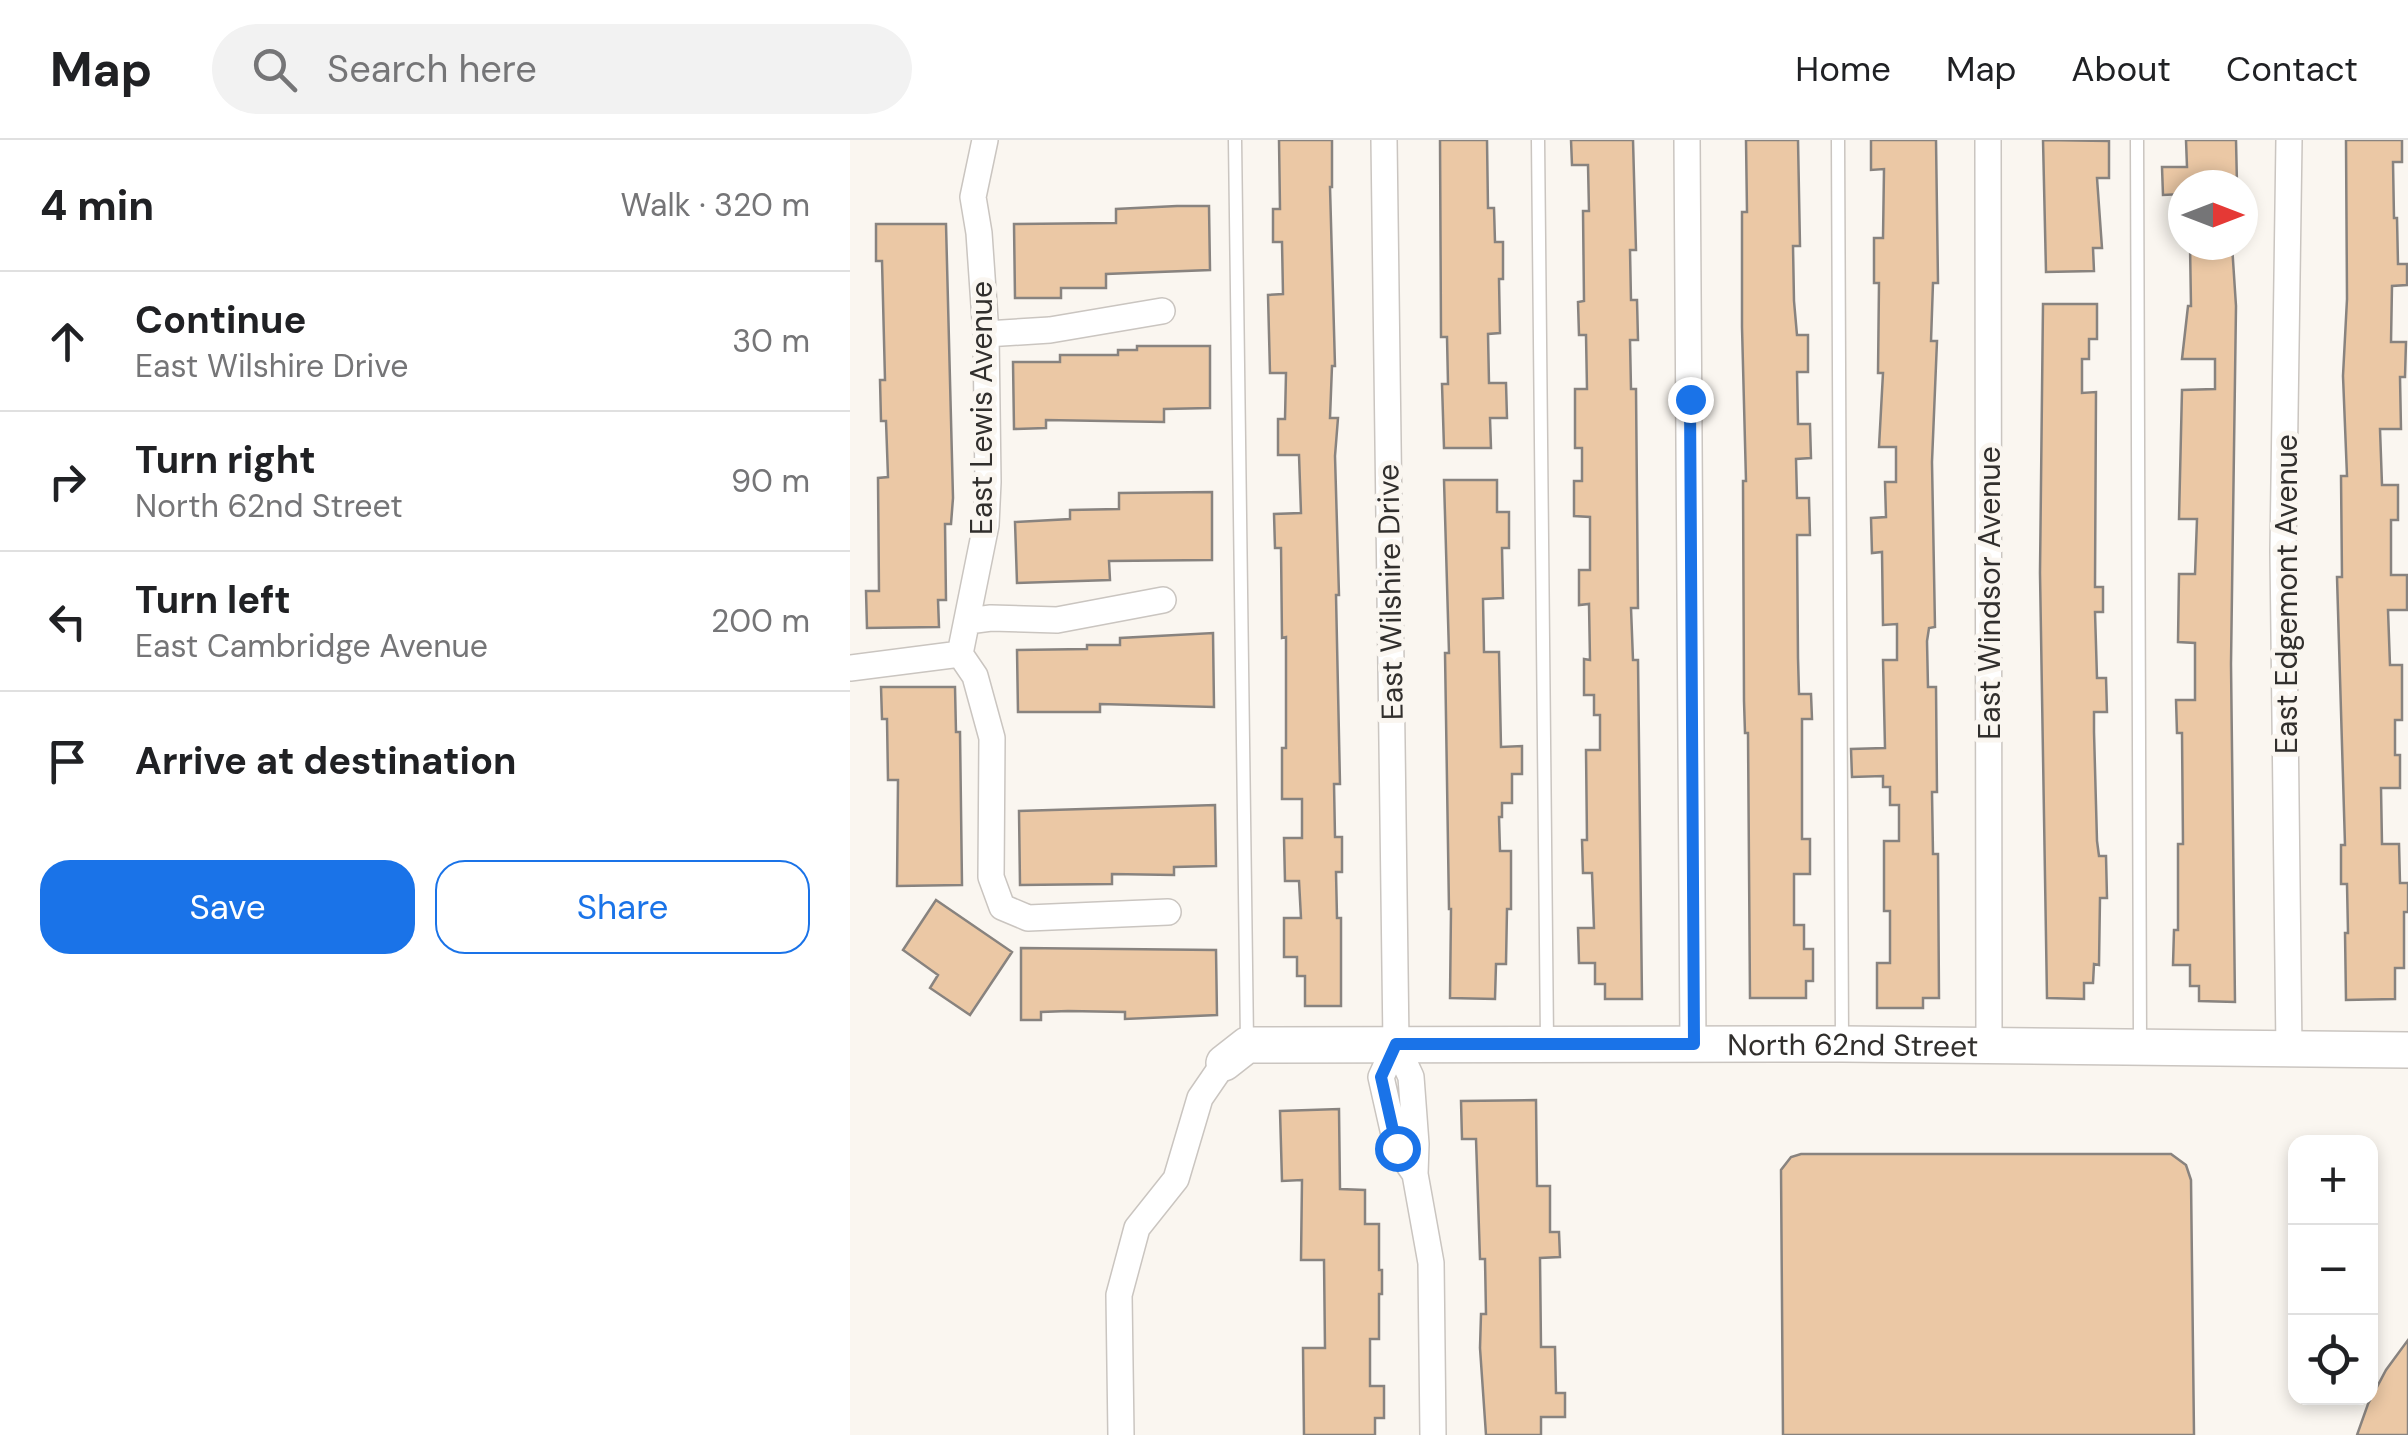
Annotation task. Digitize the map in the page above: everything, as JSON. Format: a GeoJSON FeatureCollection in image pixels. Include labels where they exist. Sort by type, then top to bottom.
{"type":"FeatureCollection","features":[{"type":"Feature","properties":{"kind":"street","name":"East Lewis Avenue"},"geometry":{"type":"LineString","coordinates":[[960,654],[986,525],[986,334],[973,196],[985,140]]}},
{"type":"Feature","properties":{"kind":"street","name":"East Wilshire Drive"},"geometry":{"type":"LineString","coordinates":[[1384,140],[1396,1044],[1381,1077],[1397,1148],[1415,1174],[1431,1263],[1433,1435]]}},
{"type":"Feature","properties":{"kind":"street"},"geometry":{"type":"LineString","coordinates":[[1688,140],[1694,1044]]}},
{"type":"Feature","properties":{"kind":"street","name":"East Windsor Avenue"},"geometry":{"type":"LineString","coordinates":[[1988,140],[1990,1046]]}},
{"type":"Feature","properties":{"kind":"street","name":"East Edgemont Avenue"},"geometry":{"type":"LineString","coordinates":[[2289,140],[2283,550],[2289,1049]]}},
{"type":"Feature","properties":{"kind":"street"},"geometry":{"type":"LineString","coordinates":[[986,334],[1050,330],[1162,311]]}},
{"type":"Feature","properties":{"kind":"street"},"geometry":{"type":"LineString","coordinates":[[968,622],[991,618],[1057,620],[1163,600]]}},
{"type":"Feature","properties":{"kind":"street"},"geometry":{"type":"LineString","coordinates":[[850,668],[960,654],[975,676],[992,738],[991,877],[1002,907],[1028,918],[1168,912]]}},
{"type":"Feature","properties":{"kind":"street","name":"North 62nd Street"},"geometry":{"type":"LineString","coordinates":[[1236,1054],[1396,1044],[2408,1050]]}},
{"type":"Feature","properties":{"kind":"street"},"geometry":{"type":"LineString","coordinates":[[1121,1435],[1119,1295],[1137,1228],[1176,1179],[1200,1098],[1236,1054]]}},
{"type":"Feature","properties":{"kind":"lane"},"geometry":{"type":"LineString","coordinates":[[1235,140],[1236,1054]]}},
{"type":"Feature","properties":{"kind":"lane"},"geometry":{"type":"LineString","coordinates":[[1538,140],[1547,1044]]}},
{"type":"Feature","properties":{"kind":"lane"},"geometry":{"type":"LineString","coordinates":[[1838,140],[1842,1044]]}},
{"type":"Feature","properties":{"kind":"lane"},"geometry":{"type":"LineString","coordinates":[[2137,140],[2140,1048]]}},
{"type":"Feature","properties":{"kind":"building"},"geometry":{"type":"Polygon","coordinates":[[[1279,140],[1332,140],[1335,366],[1330,418],[1338,418],[1335,456],[1340,784],[1334,784],[1335,837],[1342,837],[1342,872],[1336,872],[1337,918],[1341,918],[1341,1006],[1305,1006],[1305,976],[1297,976],[1297,957],[1284,957],[1284,918],[1301,918],[1299,881],[1285,881],[1284,838],[1302,838],[1302,799],[1282,799],[1286,637],[1282,638],[1281,548],[1275,548],[1274,514],[1301,513],[1299,455],[1278,455],[1278,419],[1285,419],[1286,373],[1270,373],[1268,295],[1283,294],[1282,242],[1273,242],[1273,209],[1280,209],[1279,140]]]}},
{"type":"Feature","properties":{"kind":"building"},"geometry":{"type":"Polygon","coordinates":[[[1440,140],[1487,140],[1488,208],[1494,208],[1495,242],[1503,242],[1500,333],[1488,334],[1489,383],[1506,383],[1507,418],[1490,418],[1491,448],[1444,448],[1442,384],[1448,384],[1447,337],[1441,337],[1440,140]]]}},
{"type":"Feature","properties":{"kind":"building"},"geometry":{"type":"Polygon","coordinates":[[[1571,140],[1633,140],[1636,250],[1630,250],[1631,300],[1637,300],[1638,340],[1630,340],[1631,389],[1636,389],[1638,608],[1631,608],[1633,660],[1638,660],[1642,999],[1605,999],[1605,984],[1595,984],[1595,963],[1579,963],[1578,928],[1594,928],[1592,873],[1583,873],[1582,840],[1587,840],[1586,750],[1600,750],[1600,715],[1594,715],[1594,695],[1584,695],[1584,659],[1590,660],[1589,604],[1579,605],[1579,570],[1590,570],[1590,517],[1574,516],[1574,481],[1582,481],[1582,448],[1575,448],[1575,389],[1587,389],[1586,335],[1579,335],[1578,302],[1584,301],[1583,211],[1589,211],[1588,165],[1572,165],[1571,140]]]}},
{"type":"Feature","properties":{"kind":"building"},"geometry":{"type":"Polygon","coordinates":[[[1746,140],[1798,140],[1800,246],[1793,246],[1794,301],[1797,335],[1808,335],[1808,372],[1797,372],[1798,424],[1810,424],[1811,458],[1796,459],[1797,498],[1809,498],[1810,535],[1797,535],[1798,658],[1799,694],[1811,694],[1812,719],[1802,719],[1802,839],[1810,839],[1810,874],[1794,874],[1794,925],[1804,925],[1804,949],[1813,949],[1813,981],[1806,981],[1806,998],[1750,998],[1742,327],[1746,140]]]}},
{"type":"Feature","properties":{"kind":"building"},"geometry":{"type":"Polygon","coordinates":[[[1871,140],[1936,140],[1938,283],[1933,283],[1931,341],[1937,341],[1932,462],[1935,627],[1929,628],[1927,641],[1928,687],[1936,687],[1937,792],[1932,792],[1933,854],[1938,854],[1939,998],[1923,998],[1923,1008],[1877,1008],[1877,963],[1890,963],[1890,911],[1884,911],[1884,841],[1899,841],[1899,805],[1890,805],[1890,787],[1883,787],[1883,776],[1852,777],[1851,749],[1885,748],[1883,660],[1897,660],[1897,624],[1883,625],[1882,552],[1872,553],[1871,518],[1886,517],[1885,482],[1896,482],[1896,447],[1879,447],[1883,373],[1878,373],[1879,283],[1874,283],[1874,238],[1883,238],[1884,169],[1871,170],[1871,140]]]}},
{"type":"Feature","properties":{"kind":"building"},"geometry":{"type":"Polygon","coordinates":[[[2043,140],[2109,141],[2109,178],[2097,178],[2102,248],[2093,248],[2094,271],[2046,272],[2043,140]]]}},
{"type":"Feature","properties":{"kind":"building"},"geometry":{"type":"Polygon","coordinates":[[[2186,140],[2236,140],[2237,170],[2168,170],[2168,195],[2163,195],[2162,167],[2187,167],[2186,140]]]}},
{"type":"Feature","properties":{"kind":"building"},"geometry":{"type":"Polygon","coordinates":[[[2346,140],[2402,140],[2402,162],[2393,162],[2394,218],[2398,264],[2407,264],[2407,285],[2392,286],[2391,342],[2406,342],[2405,377],[2400,377],[2401,429],[2380,429],[2382,485],[2398,485],[2398,520],[2391,520],[2391,575],[2407,575],[2407,610],[2388,610],[2390,665],[2402,665],[2402,720],[2395,720],[2400,788],[2381,788],[2382,844],[2399,844],[2400,883],[2408,883],[2404,968],[2395,968],[2395,999],[2346,1000],[2347,884],[2341,884],[2341,845],[2345,845],[2337,577],[2342,577],[2341,476],[2347,476],[2343,376],[2347,299],[2346,140]]]}},
{"type":"Feature","properties":{"kind":"building"},"geometry":{"type":"Polygon","coordinates":[[[1209,206],[1210,270],[1106,274],[1106,288],[1061,288],[1061,298],[1015,298],[1014,224],[1116,223],[1116,209],[1209,206]]]}},
{"type":"Feature","properties":{"kind":"building"},"geometry":{"type":"Polygon","coordinates":[[[876,224],[946,224],[953,498],[951,524],[945,524],[946,600],[938,600],[939,627],[867,628],[866,591],[879,591],[878,478],[888,477],[886,421],[881,421],[880,380],[885,380],[882,261],[876,261],[876,224]]]}},
{"type":"Feature","properties":{"kind":"building"},"geometry":{"type":"Polygon","coordinates":[[[2190,260],[2233,260],[2236,306],[2231,664],[2235,1002],[2199,1001],[2199,986],[2190,986],[2190,965],[2173,965],[2174,930],[2178,930],[2178,844],[2183,844],[2182,733],[2177,733],[2176,700],[2195,700],[2195,643],[2178,642],[2179,574],[2195,574],[2197,519],[2179,519],[2182,390],[2215,389],[2215,359],[2182,359],[2191,306],[2190,260]]]}},
{"type":"Feature","properties":{"kind":"building"},"geometry":{"type":"Polygon","coordinates":[[[2043,304],[2097,304],[2097,339],[2089,339],[2089,359],[2082,359],[2082,393],[2096,392],[2095,587],[2103,587],[2103,612],[2095,612],[2097,678],[2106,678],[2107,712],[2094,712],[2094,732],[2097,841],[2099,856],[2106,856],[2107,898],[2100,898],[2099,965],[2094,964],[2093,983],[2084,983],[2084,999],[2047,998],[2040,573],[2043,304]]]}},
{"type":"Feature","properties":{"kind":"building"},"geometry":{"type":"Polygon","coordinates":[[[1137,346],[1210,346],[1210,408],[1164,409],[1164,422],[1046,420],[1046,428],[1014,429],[1013,362],[1060,362],[1060,355],[1118,355],[1118,350],[1137,350],[1137,346]]]}},
{"type":"Feature","properties":{"kind":"building"},"geometry":{"type":"Polygon","coordinates":[[[1444,480],[1497,480],[1497,512],[1509,512],[1509,548],[1502,548],[1503,598],[1483,599],[1484,652],[1499,652],[1501,747],[1522,746],[1522,774],[1512,774],[1512,803],[1502,803],[1499,817],[1500,851],[1511,851],[1511,909],[1507,909],[1506,964],[1496,964],[1495,999],[1450,998],[1444,480]]]}},
{"type":"Feature","properties":{"kind":"building"},"geometry":{"type":"Polygon","coordinates":[[[1212,492],[1212,560],[1109,561],[1110,580],[1017,583],[1015,522],[1070,519],[1070,510],[1119,509],[1119,493],[1212,492]]]}},
{"type":"Feature","properties":{"kind":"building"},"geometry":{"type":"Polygon","coordinates":[[[1213,633],[1214,707],[1100,704],[1100,712],[1018,712],[1017,650],[1087,649],[1087,645],[1120,645],[1120,638],[1213,633]]]}},
{"type":"Feature","properties":{"kind":"building"},"geometry":{"type":"Polygon","coordinates":[[[881,687],[955,687],[956,732],[960,732],[962,885],[897,886],[898,780],[888,780],[887,719],[882,719],[881,687]]]}},
{"type":"Feature","properties":{"kind":"building"},"geometry":{"type":"Polygon","coordinates":[[[1215,805],[1216,866],[1174,867],[1174,875],[1112,874],[1112,884],[1020,885],[1019,811],[1215,805]]]}},
{"type":"Feature","properties":{"kind":"building"},"geometry":{"type":"Polygon","coordinates":[[[936,900],[1012,952],[970,1015],[930,988],[938,975],[903,950],[936,900]]]}},
{"type":"Feature","properties":{"kind":"building"},"geometry":{"type":"Polygon","coordinates":[[[1021,948],[1216,950],[1217,1015],[1125,1019],[1125,1012],[1068,1011],[1041,1012],[1041,1020],[1021,1020],[1021,948]]]}},
{"type":"Feature","properties":{"kind":"building"},"geometry":{"type":"Polygon","coordinates":[[[1536,1100],[1537,1186],[1550,1186],[1550,1232],[1559,1232],[1560,1257],[1540,1258],[1541,1347],[1555,1347],[1556,1393],[1565,1393],[1565,1417],[1541,1417],[1541,1435],[1486,1435],[1480,1348],[1481,1314],[1486,1314],[1485,1259],[1480,1259],[1476,1139],[1462,1139],[1461,1101],[1536,1100]]]}},
{"type":"Feature","properties":{"kind":"building"},"geometry":{"type":"Polygon","coordinates":[[[1339,1109],[1340,1189],[1365,1190],[1365,1224],[1379,1224],[1382,1294],[1379,1339],[1370,1339],[1370,1386],[1384,1386],[1384,1418],[1375,1418],[1375,1435],[1304,1435],[1303,1348],[1325,1348],[1324,1260],[1301,1260],[1302,1180],[1282,1181],[1280,1111],[1339,1109]]]}},
{"type":"Feature","properties":{"kind":"building"},"geometry":{"type":"Polygon","coordinates":[[[2171,1154],[2186,1165],[2191,1180],[2194,1435],[1783,1435],[1781,1170],[1791,1157],[2171,1154]]]}},
{"type":"Feature","properties":{"kind":"building"},"geometry":{"type":"Polygon","coordinates":[[[2408,1340],[2408,1435],[2357,1435],[2368,1405],[2378,1405],[2378,1385],[2408,1340]]]}},
{"type":"Feature","properties":{"kind":"route"},"geometry":{"type":"LineString","coordinates":[[1397,1148],[1381,1077],[1396,1044],[1694,1044],[1690,399]]}}]}
